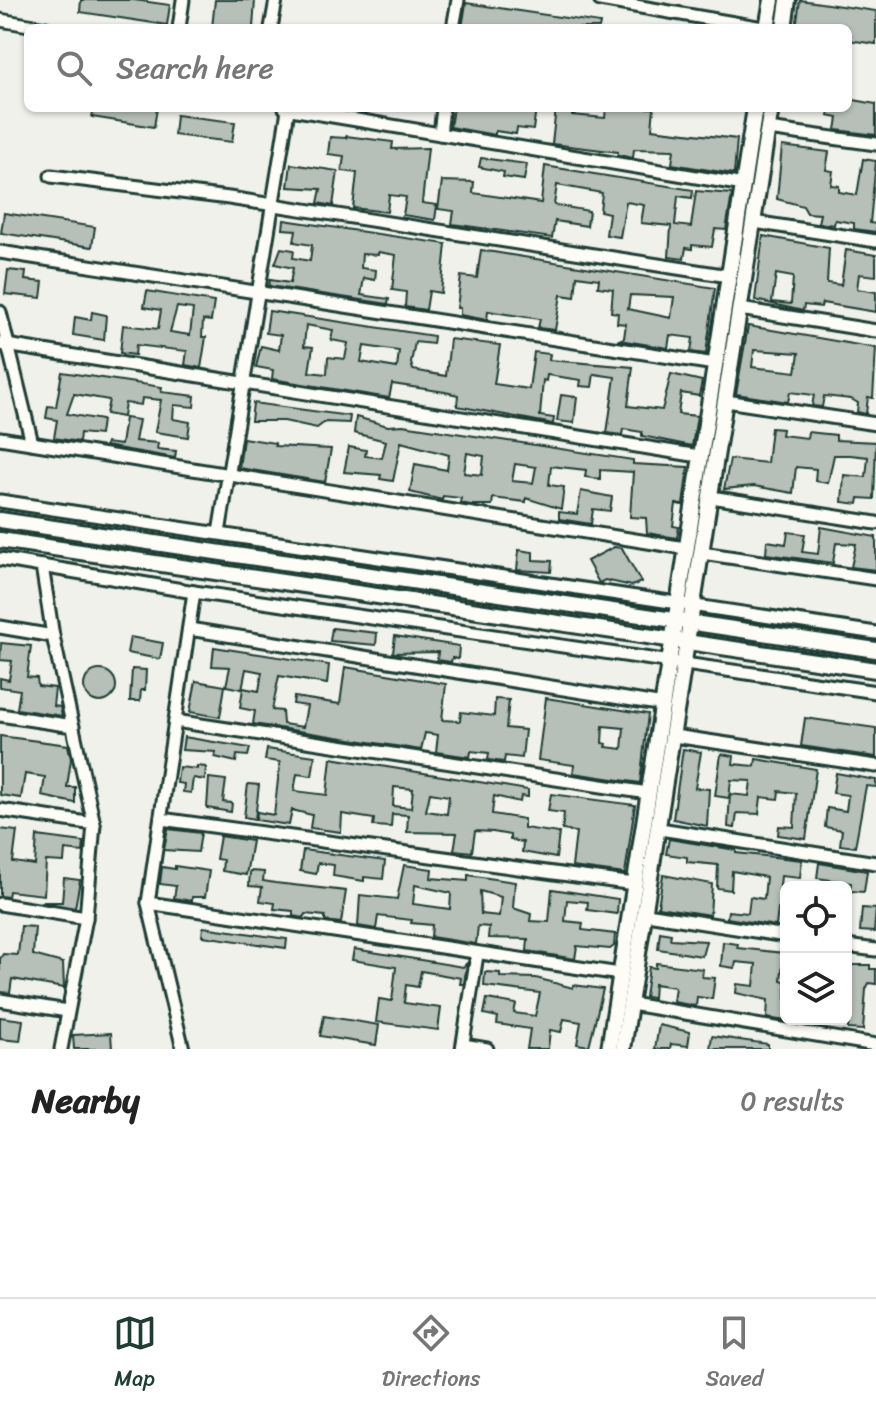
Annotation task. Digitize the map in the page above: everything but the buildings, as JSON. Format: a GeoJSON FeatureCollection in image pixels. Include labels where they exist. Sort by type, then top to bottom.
{"type":"FeatureCollection","features":[{"type":"Feature","properties":{"kind":"street"},"geometry":{"type":"LineString","coordinates":[[180,24],[183,0]]}},
{"type":"Feature","properties":{"kind":"street"},"geometry":{"type":"LineString","coordinates":[[272,24],[276,0]]}},
{"type":"Feature","properties":{"kind":"street"},"geometry":{"type":"LineString","coordinates":[[454,24],[458,0]]}},
{"type":"Feature","properties":{"kind":"street"},"geometry":{"type":"LineString","coordinates":[[600,0],[741,24]]}},
{"type":"Feature","properties":{"kind":"street"},"geometry":{"type":"LineString","coordinates":[[766,24],[772,0]]}},
{"type":"Feature","properties":{"kind":"street"},"geometry":{"type":"LineString","coordinates":[[785,24],[788,0]]}},
{"type":"Feature","properties":{"kind":"street"},"geometry":{"type":"LineString","coordinates":[[0,20],[24,24]]}},
{"type":"Feature","properties":{"kind":"street"},"geometry":{"type":"LineString","coordinates":[[219,533],[286,112]]}},
{"type":"Feature","properties":{"kind":"street"},"geometry":{"type":"LineString","coordinates":[[304,112],[744,185]]}},
{"type":"Feature","properties":{"kind":"street"},"geometry":{"type":"LineString","coordinates":[[440,134],[443,112]]}},
{"type":"Feature","properties":{"kind":"street"},"geometry":{"type":"LineString","coordinates":[[623,1049],[674,736],[680,642],[676,620],[685,548],[754,112]]}},
{"type":"Feature","properties":{"kind":"street"},"geometry":{"type":"LineString","coordinates":[[680,642],[691,623],[694,607],[770,112]]}},
{"type":"Feature","properties":{"kind":"street"},"geometry":{"type":"LineString","coordinates":[[768,129],[876,144]]}},
{"type":"Feature","properties":{"kind":"street"},"geometry":{"type":"LineString","coordinates":[[51,176],[272,206],[729,276]]}},
{"type":"Feature","properties":{"kind":"street"},"geometry":{"type":"LineString","coordinates":[[754,222],[876,241]]}},
{"type":"Feature","properties":{"kind":"street"},"geometry":{"type":"LineString","coordinates":[[0,252],[715,364]]}},
{"type":"Feature","properties":{"kind":"street"},"geometry":{"type":"LineString","coordinates":[[740,309],[876,331]]}},
{"type":"Feature","properties":{"kind":"street"},"geometry":{"type":"LineString","coordinates":[[0,312],[4,345],[32,443]]}},
{"type":"Feature","properties":{"kind":"street"},"geometry":{"type":"LineString","coordinates":[[4,345],[699,456]]}},
{"type":"Feature","properties":{"kind":"street"},"geometry":{"type":"LineString","coordinates":[[726,401],[876,424]]}},
{"type":"Feature","properties":{"kind":"street"},"geometry":{"type":"LineString","coordinates":[[0,438],[685,548]]}},
{"type":"Feature","properties":{"kind":"street"},"geometry":{"type":"LineString","coordinates":[[711,497],[876,523]]}},
{"type":"Feature","properties":{"kind":"street"},"geometry":{"type":"LineString","coordinates":[[0,501],[876,633]]}},
{"type":"Feature","properties":{"kind":"street"},"geometry":{"type":"LineString","coordinates":[[0,520],[876,650]]}},
{"type":"Feature","properties":{"kind":"street"},"geometry":{"type":"LineString","coordinates":[[0,540],[876,670]]}},
{"type":"Feature","properties":{"kind":"street"},"geometry":{"type":"LineString","coordinates":[[702,553],[876,579]]}},
{"type":"Feature","properties":{"kind":"street"},"geometry":{"type":"LineString","coordinates":[[0,559],[194,592],[876,692]]}},
{"type":"Feature","properties":{"kind":"street"},"geometry":{"type":"LineString","coordinates":[[42,566],[53,636],[94,824],[86,918],[61,1049]]}},
{"type":"Feature","properties":{"kind":"street"},"geometry":{"type":"LineString","coordinates":[[183,1049],[148,903],[194,592]]}},
{"type":"Feature","properties":{"kind":"street"},"geometry":{"type":"LineString","coordinates":[[0,627],[53,636]]}},
{"type":"Feature","properties":{"kind":"street"},"geometry":{"type":"LineString","coordinates":[[189,629],[664,705]]}},
{"type":"Feature","properties":{"kind":"street"},"geometry":{"type":"LineString","coordinates":[[609,1049],[648,793],[664,705],[677,662]]}},
{"type":"Feature","properties":{"kind":"street"},"geometry":{"type":"LineString","coordinates":[[0,715],[73,726]]}},
{"type":"Feature","properties":{"kind":"street"},"geometry":{"type":"LineString","coordinates":[[175,721],[648,793]]}},
{"type":"Feature","properties":{"kind":"street"},"geometry":{"type":"LineString","coordinates":[[674,736],[876,766]]}},
{"type":"Feature","properties":{"kind":"street"},"geometry":{"type":"LineString","coordinates":[[0,810],[94,824]]}},
{"type":"Feature","properties":{"kind":"street"},"geometry":{"type":"LineString","coordinates":[[161,819],[634,884]]}},
{"type":"Feature","properties":{"kind":"street"},"geometry":{"type":"LineString","coordinates":[[660,829],[876,863]]}},
{"type":"Feature","properties":{"kind":"street"},"geometry":{"type":"LineString","coordinates":[[148,903],[477,955],[620,974]]}},
{"type":"Feature","properties":{"kind":"street"},"geometry":{"type":"LineString","coordinates":[[0,904],[86,918]]}},
{"type":"Feature","properties":{"kind":"street"},"geometry":{"type":"LineString","coordinates":[[647,914],[780,935]]}},
{"type":"Feature","properties":{"kind":"street"},"geometry":{"type":"LineString","coordinates":[[852,947],[876,950]]}},
{"type":"Feature","properties":{"kind":"street"},"geometry":{"type":"LineString","coordinates":[[477,955],[463,1047],[487,1049]]}},
{"type":"Feature","properties":{"kind":"street"},"geometry":{"type":"LineString","coordinates":[[0,1000],[67,1011]]}},
{"type":"Feature","properties":{"kind":"street"},"geometry":{"type":"LineString","coordinates":[[631,1004],[870,1046]]}}]}
